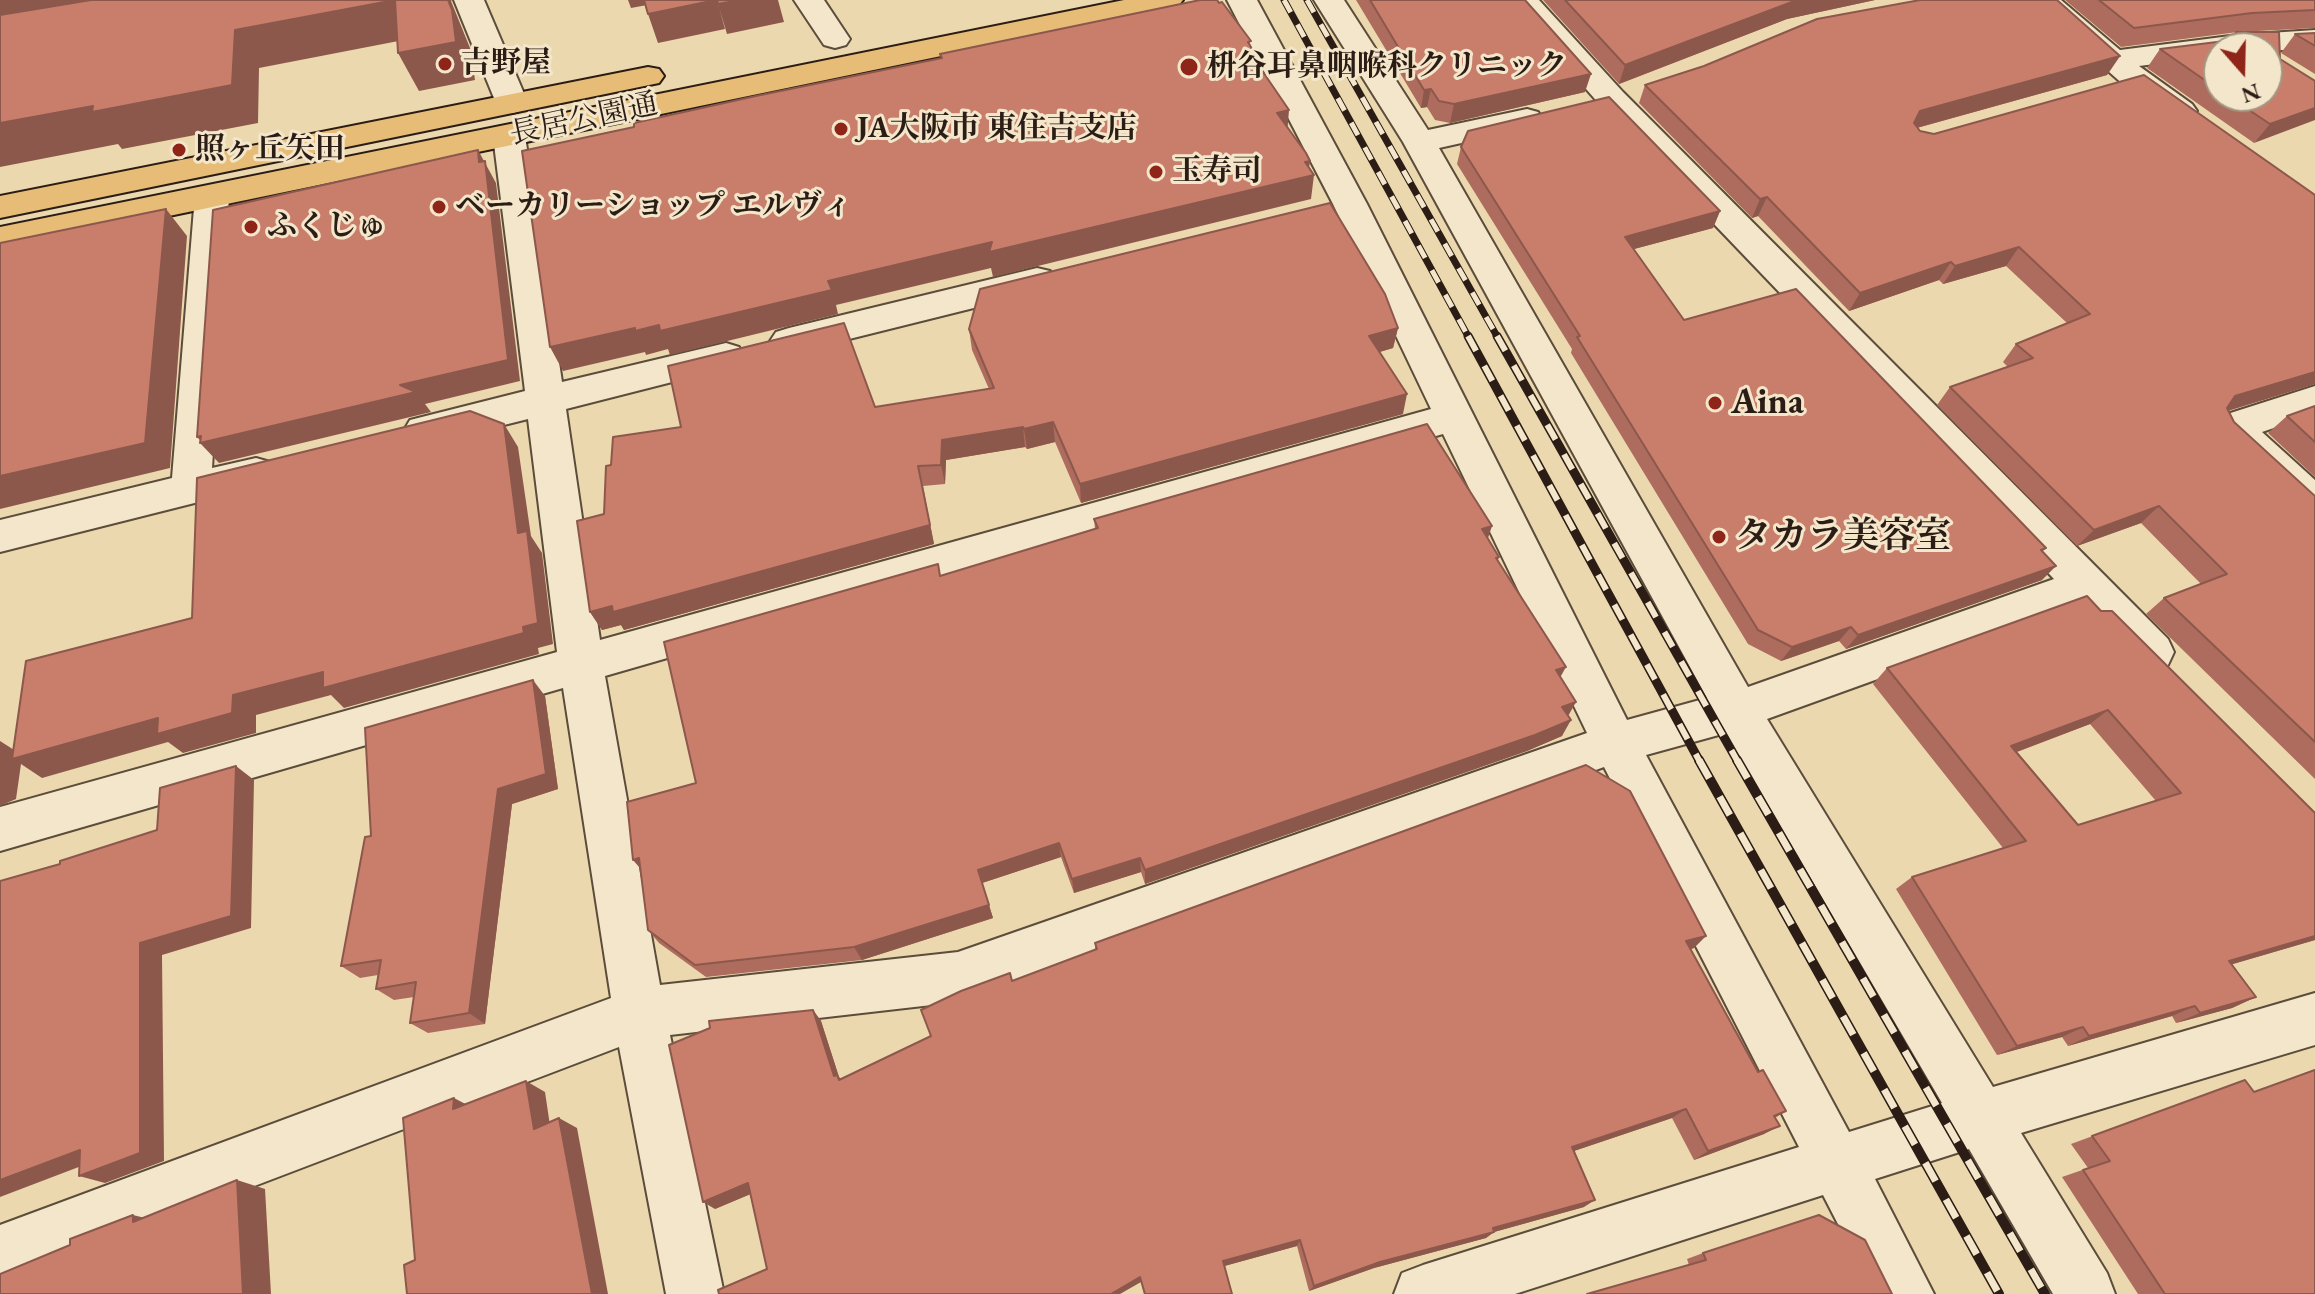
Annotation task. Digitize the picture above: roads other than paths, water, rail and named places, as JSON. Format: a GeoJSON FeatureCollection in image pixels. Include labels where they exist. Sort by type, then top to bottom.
{"type":"FeatureCollection","features":[{"type":"Feature","properties":{"kind":"highway","name":"長居公園通"},"geometry":{"type":"LineString","coordinates":[[0,239],[212,196],[835,39],[1029,0]]}},
{"type":"Feature","properties":{"kind":"highway","name":"長居公園通"},"geometry":{"type":"LineString","coordinates":[[0,207],[511,119],[1168,0]]}},
{"type":"Feature","properties":{"kind":"street"},"geometry":{"type":"LineString","coordinates":[[469,0],[511,119],[581,663],[639,1013],[695,1294]]}},
{"type":"Feature","properties":{"kind":"street"},"geometry":{"type":"LineString","coordinates":[[809,0],[835,39]]}},
{"type":"Feature","properties":{"kind":"street"},"geometry":{"type":"LineString","coordinates":[[1242,0],[1334,208],[1456,416],[1615,743],[1905,1294]]}},
{"type":"Feature","properties":{"kind":"street"},"geometry":{"type":"LineString","coordinates":[[1329,0],[1419,142],[1737,710],[2086,1294]]}},
{"type":"Feature","properties":{"kind":"street"},"geometry":{"type":"LineString","coordinates":[[1523,0],[1612,98],[2173,673]]}},
{"type":"Feature","properties":{"kind":"street"},"geometry":{"type":"LineString","coordinates":[[2043,0],[2118,76],[2200,124]]}},
{"type":"Feature","properties":{"kind":"street"},"geometry":{"type":"LineString","coordinates":[[2283,42],[2315,39]]}},
{"type":"Feature","properties":{"kind":"street"},"geometry":{"type":"LineString","coordinates":[[2118,76],[2203,55]]}},
{"type":"Feature","properties":{"kind":"street"},"geometry":{"type":"LineString","coordinates":[[1419,142],[1551,114]]}},
{"type":"Feature","properties":{"kind":"street"},"geometry":{"type":"LineString","coordinates":[[191,489],[212,196]]}},
{"type":"Feature","properties":{"kind":"street"},"geometry":{"type":"LineString","coordinates":[[391,439],[1071,272]]}},
{"type":"Feature","properties":{"kind":"street"},"geometry":{"type":"LineString","coordinates":[[2315,400],[2232,427],[2315,504]]}},
{"type":"Feature","properties":{"kind":"street"},"geometry":{"type":"LineString","coordinates":[[0,829],[1456,416]]}},
{"type":"Feature","properties":{"kind":"street"},"geometry":{"type":"LineString","coordinates":[[0,536],[284,466]]}},
{"type":"Feature","properties":{"kind":"street"},"geometry":{"type":"LineString","coordinates":[[0,1254],[639,1013],[958,977],[1615,743],[1737,710],[2085,586]]}},
{"type":"Feature","properties":{"kind":"street"},"geometry":{"type":"LineString","coordinates":[[1423,1294],[1980,1118],[2315,1019]]}},
{"type":"Feature","properties":{"kind":"railway"},"geometry":{"type":"LineString","coordinates":[[1284,0],[1469,338]]}},
{"type":"Feature","properties":{"kind":"railway"},"geometry":{"type":"LineString","coordinates":[[1307,0],[1498,338]]}},
{"type":"Feature","properties":{"kind":"railway"},"geometry":{"type":"LineString","coordinates":[[1468,336],[1700,762]]}},
{"type":"Feature","properties":{"kind":"railway"},"geometry":{"type":"LineString","coordinates":[[1497,336],[1738,762]]}},
{"type":"Feature","properties":{"kind":"railway"},"geometry":{"type":"LineString","coordinates":[[1699,760],[1999,1294]]}},
{"type":"Feature","properties":{"kind":"railway"},"geometry":{"type":"LineString","coordinates":[[1737,760],[2045,1294]]}},
{"type":"Feature","properties":{"kind":"place","name":"吉野屋"},"geometry":{"type":"Point","coordinates":[445,64]}},
{"type":"Feature","properties":{"kind":"place","name":"枡谷耳鼻咽喉科クリニック"},"geometry":{"type":"Point","coordinates":[1189,67]}},
{"type":"Feature","properties":{"kind":"place","name":"JA大阪市 東住吉支店"},"geometry":{"type":"Point","coordinates":[841,129]}},
{"type":"Feature","properties":{"kind":"place","name":"照ヶ丘矢田"},"geometry":{"type":"Point","coordinates":[179,150]}},
{"type":"Feature","properties":{"kind":"place","name":"玉寿司"},"geometry":{"type":"Point","coordinates":[1156,172]}},
{"type":"Feature","properties":{"kind":"place","name":"ベーカリーショップ エルヴィ"},"geometry":{"type":"Point","coordinates":[439,207]}},
{"type":"Feature","properties":{"kind":"place","name":"ふくじゅ"},"geometry":{"type":"Point","coordinates":[251,227]}},
{"type":"Feature","properties":{"kind":"place","name":"Aina"},"geometry":{"type":"Point","coordinates":[1715,403]}},
{"type":"Feature","properties":{"kind":"place","name":"タカラ美容室"},"geometry":{"type":"Point","coordinates":[1719,537]}}]}
